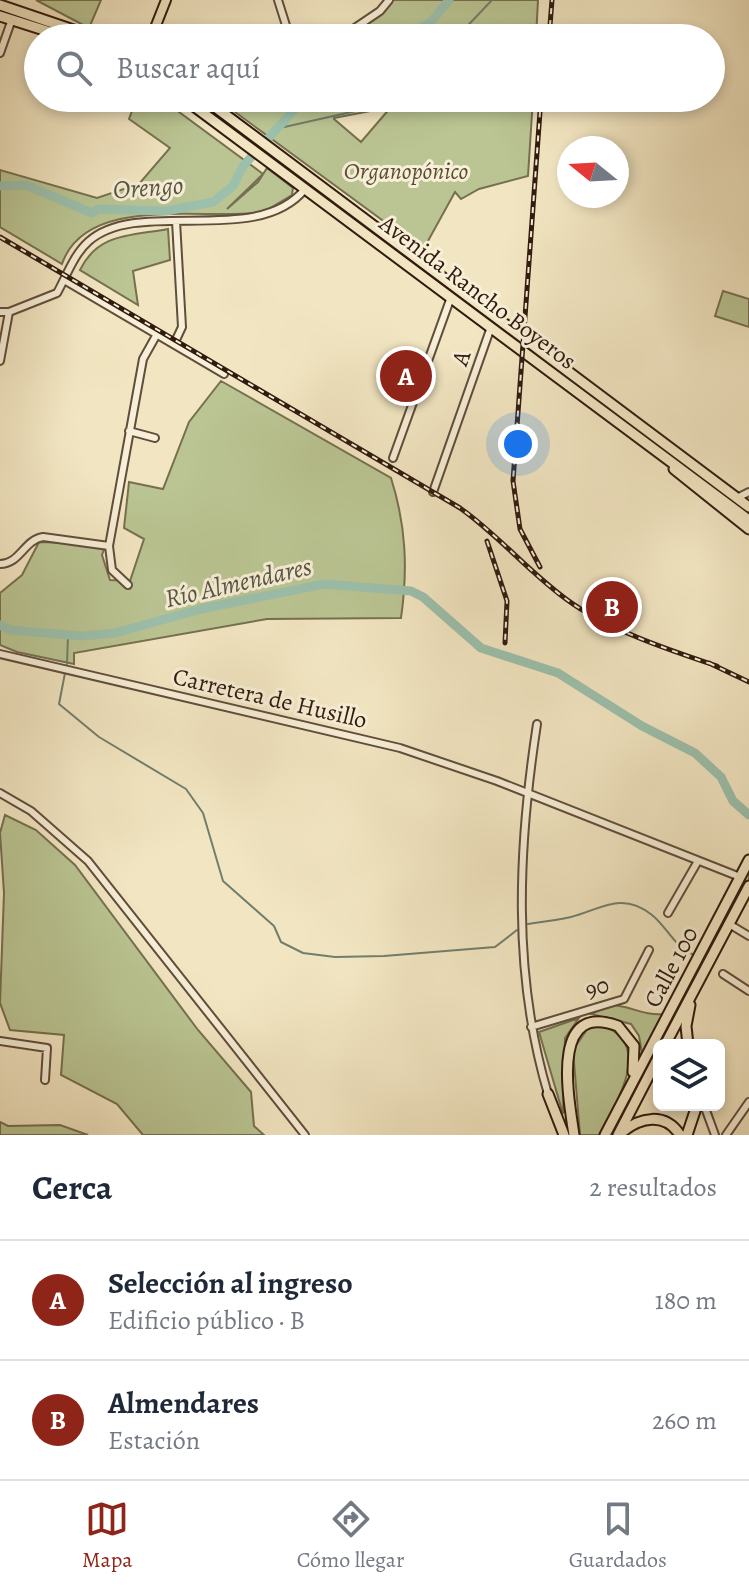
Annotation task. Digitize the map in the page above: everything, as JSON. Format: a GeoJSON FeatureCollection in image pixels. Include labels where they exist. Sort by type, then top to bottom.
{"type":"FeatureCollection","features":[{"type":"Feature","properties":{"kind":"highway"},"geometry":{"type":"LineString","coordinates":[[0,5],[56,24]]}},
{"type":"Feature","properties":{"kind":"highway"},"geometry":{"type":"LineString","coordinates":[[0,16],[28,24]]}},
{"type":"Feature","properties":{"kind":"highway","name":"Avenida Rancho Boyeros"},"geometry":{"type":"LineString","coordinates":[[201,112],[749,520]]}},
{"type":"Feature","properties":{"kind":"highway","name":"Avenida Rancho Boyeros"},"geometry":{"type":"LineString","coordinates":[[222,112],[749,507]]}},
{"type":"Feature","properties":{"kind":"highway"},"geometry":{"type":"LineString","coordinates":[[643,439],[689,483],[749,529]]}},
{"type":"Feature","properties":{"kind":"highway","name":"Calle 100"},"geometry":{"type":"LineString","coordinates":[[605,1135],[749,860]]}},
{"type":"Feature","properties":{"kind":"highway","name":"Calle 100"},"geometry":{"type":"LineString","coordinates":[[668,1039],[749,886]]}},
{"type":"Feature","properties":{"kind":"highway"},"geometry":{"type":"LineString","coordinates":[[688,1039],[687,1021],[694,990]]}},
{"type":"Feature","properties":{"kind":"highway"},"geometry":{"type":"LineString","coordinates":[[574,1135],[568,1047],[576,1032],[587,1023],[603,1021],[618,1026],[634,1046],[635,1069],[622,1102]]}},
{"type":"Feature","properties":{"kind":"highway"},"geometry":{"type":"LineString","coordinates":[[618,1135],[653,1068]]}},
{"type":"Feature","properties":{"kind":"highway"},"geometry":{"type":"LineString","coordinates":[[548,1094],[557,1135]]}},
{"type":"Feature","properties":{"kind":"highway"},"geometry":{"type":"LineString","coordinates":[[548,1094],[564,1135]]}},
{"type":"Feature","properties":{"kind":"highway"},"geometry":{"type":"LineString","coordinates":[[687,1135],[695,1111]]}},
{"type":"Feature","properties":{"kind":"highway"},"geometry":{"type":"LineString","coordinates":[[618,1135],[631,1125],[650,1119],[669,1123],[680,1135]]}},
{"type":"Feature","properties":{"kind":"main road"},"geometry":{"type":"LineString","coordinates":[[157,24],[166,0]]}},
{"type":"Feature","properties":{"kind":"street"},"geometry":{"type":"LineString","coordinates":[[278,0],[286,24]]}},
{"type":"Feature","properties":{"kind":"street"},"geometry":{"type":"LineString","coordinates":[[361,24],[380,11],[389,0]]}},
{"type":"Feature","properties":{"kind":"street"},"geometry":{"type":"LineString","coordinates":[[0,53],[12,19]]}},
{"type":"Feature","properties":{"kind":"street"},"geometry":{"type":"LineString","coordinates":[[0,312],[9,312],[57,293],[78,254],[102,232],[176,221],[256,217],[284,206],[305,189]]}},
{"type":"Feature","properties":{"kind":"street"},"geometry":{"type":"LineString","coordinates":[[174,344],[182,327],[176,221]]}},
{"type":"Feature","properties":{"kind":"street"},"geometry":{"type":"LineString","coordinates":[[64,280],[224,374]]}},
{"type":"Feature","properties":{"kind":"street"},"geometry":{"type":"LineString","coordinates":[[393,458],[451,297]]}},
{"type":"Feature","properties":{"kind":"street"},"geometry":{"type":"LineString","coordinates":[[0,361],[9,312]]}},
{"type":"Feature","properties":{"kind":"street","name":"A"},"geometry":{"type":"LineString","coordinates":[[433,492],[491,327]]}},
{"type":"Feature","properties":{"kind":"street"},"geometry":{"type":"LineString","coordinates":[[128,585],[112,570],[109,546],[143,359],[157,334]]}},
{"type":"Feature","properties":{"kind":"street"},"geometry":{"type":"LineString","coordinates":[[129,431],[155,438]]}},
{"type":"Feature","properties":{"kind":"street"},"geometry":{"type":"LineString","coordinates":[[737,498],[749,492]]}},
{"type":"Feature","properties":{"kind":"street"},"geometry":{"type":"LineString","coordinates":[[0,564],[17,559],[34,538],[109,546]]}},
{"type":"Feature","properties":{"kind":"street","name":"Carretera de Husillo"},"geometry":{"type":"LineString","coordinates":[[0,654],[400,748],[740,877]]}},
{"type":"Feature","properties":{"kind":"street"},"geometry":{"type":"LineString","coordinates":[[537,724],[526,794],[521,882],[531,1027],[548,1094]]}},
{"type":"Feature","properties":{"kind":"street"},"geometry":{"type":"LineString","coordinates":[[0,793],[31,811],[88,861],[305,1135]]}},
{"type":"Feature","properties":{"kind":"street"},"geometry":{"type":"LineString","coordinates":[[668,913],[698,861]]}},
{"type":"Feature","properties":{"kind":"street"},"geometry":{"type":"LineString","coordinates":[[729,924],[749,936]]}},
{"type":"Feature","properties":{"kind":"street","name":"90"},"geometry":{"type":"LineString","coordinates":[[531,1027],[624,999],[649,950]]}},
{"type":"Feature","properties":{"kind":"street"},"geometry":{"type":"LineString","coordinates":[[723,974],[749,991]]}},
{"type":"Feature","properties":{"kind":"street"},"geometry":{"type":"LineString","coordinates":[[0,1041],[47,1048],[45,1080]]}},
{"type":"Feature","properties":{"kind":"street"},"geometry":{"type":"LineString","coordinates":[[726,1135],[749,1102]]}},
{"type":"Feature","properties":{"kind":"street"},"geometry":{"type":"LineString","coordinates":[[706,1111],[715,1135]]}},
{"type":"Feature","properties":{"kind":"green space"},"geometry":{"type":"Polygon","coordinates":[[[36,0],[101,0],[91,24],[81,24],[36,0]]]}},
{"type":"Feature","properties":{"kind":"green space"},"geometry":{"type":"Polygon","coordinates":[[[389,0],[538,0],[537,24],[356,24],[389,0]]]}},
{"type":"Feature","properties":{"kind":"green space"},"geometry":{"type":"Polygon","coordinates":[[[132,112],[179,112],[263,174],[227,209],[258,182],[267,168],[293,188],[292,195],[267,210],[254,213],[146,215],[118,220],[94,228],[75,243],[62,264],[0,227],[0,170],[97,198],[139,184],[170,148],[129,119],[132,112]]]}},
{"type":"Feature","properties":{"kind":"green space","name":"Organopónico"},"geometry":{"type":"Polygon","coordinates":[[[235,112],[365,112],[334,118],[361,142],[387,112],[532,112],[528,176],[479,189],[461,199],[455,192],[423,250],[235,112]]]}},
{"type":"Feature","properties":{"kind":"green space"},"geometry":{"type":"Polygon","coordinates":[[[168,229],[170,260],[133,271],[138,305],[80,270],[96,249],[116,238],[168,229]]]}},
{"type":"Feature","properties":{"kind":"green space"},"geometry":{"type":"Polygon","coordinates":[[[723,291],[749,299],[749,327],[715,316],[723,291]]]}},
{"type":"Feature","properties":{"kind":"green space"},"geometry":{"type":"Polygon","coordinates":[[[221,381],[391,478],[404,547],[401,618],[267,619],[74,653],[74,664],[17,652],[0,645],[0,593],[22,575],[39,542],[106,544],[102,555],[110,580],[130,581],[144,539],[124,528],[129,482],[163,489],[189,422],[221,381]]]}},
{"type":"Feature","properties":{"kind":"green space"},"geometry":{"type":"Polygon","coordinates":[[[5,815],[36,830],[75,865],[198,1030],[251,1092],[254,1126],[264,1135],[143,1135],[117,1104],[61,1075],[64,1035],[10,1030],[0,1003],[4,893],[0,833],[5,815]]]}},
{"type":"Feature","properties":{"kind":"green space"},"geometry":{"type":"Polygon","coordinates":[[[749,865],[749,881],[662,1039],[658,1039],[749,865]]]}},
{"type":"Feature","properties":{"kind":"green space"},"geometry":{"type":"Polygon","coordinates":[[[610,1005],[664,1014],[642,1054],[639,1036],[631,1024],[591,1014],[610,1005]]]}},
{"type":"Feature","properties":{"kind":"green space"},"geometry":{"type":"Polygon","coordinates":[[[579,1018],[565,1038],[563,1114],[539,1032],[579,1018]]]}},
{"type":"Feature","properties":{"kind":"green space"},"geometry":{"type":"Polygon","coordinates":[[[601,1025],[617,1034],[626,1045],[629,1059],[627,1074],[599,1135],[580,1135],[573,1050],[588,1028],[601,1025]]]}},
{"type":"Feature","properties":{"kind":"green space"},"geometry":{"type":"Polygon","coordinates":[[[653,1049],[653,1057],[615,1135],[608,1135],[653,1049]]]}},
{"type":"Feature","properties":{"kind":"green space"},"geometry":{"type":"Polygon","coordinates":[[[0,1122],[8,1126],[60,1125],[88,1135],[0,1135],[0,1122]]]}},
{"type":"Feature","properties":{"kind":"waterway","name":"Orengo"},"geometry":{"type":"LineString","coordinates":[[427,24],[449,0]]}},
{"type":"Feature","properties":{"kind":"waterway"},"geometry":{"type":"LineString","coordinates":[[469,24],[492,0]]}},
{"type":"Feature","properties":{"kind":"waterway","name":"Orengo"},"geometry":{"type":"LineString","coordinates":[[0,186],[26,185],[92,213],[98,209],[166,211],[213,202],[233,186],[243,166],[292,112]]}},
{"type":"Feature","properties":{"kind":"waterway"},"geometry":{"type":"LineString","coordinates":[[280,128],[351,112]]}},
{"type":"Feature","properties":{"kind":"waterway","name":"Río Almendares"},"geometry":{"type":"LineString","coordinates":[[0,625],[10,630],[82,636],[115,633],[201,609],[324,584],[411,591],[423,597],[481,648],[558,673],[642,726],[695,753],[721,777],[733,801],[749,815]]}},
{"type":"Feature","properties":{"kind":"waterway"},"geometry":{"type":"LineString","coordinates":[[67,664],[68,635]]}},
{"type":"Feature","properties":{"kind":"waterway"},"geometry":{"type":"LineString","coordinates":[[65,673],[59,704],[99,737],[186,789],[203,813],[223,881],[274,926],[281,942],[303,953],[335,957],[384,956],[495,947],[517,930]]}},
{"type":"Feature","properties":{"kind":"waterway"},"geometry":{"type":"LineString","coordinates":[[528,924],[571,917],[612,904],[631,904],[652,915],[680,946],[692,954]]}},
{"type":"Feature","properties":{"kind":"railway"},"geometry":{"type":"LineString","coordinates":[[550,24],[552,0]]}},
{"type":"Feature","properties":{"kind":"railway"},"geometry":{"type":"LineString","coordinates":[[540,112],[513,481],[520,529],[540,567]]}},
{"type":"Feature","properties":{"kind":"railway"},"geometry":{"type":"LineString","coordinates":[[0,237],[460,508],[582,610],[638,638],[717,666]]}},
{"type":"Feature","properties":{"kind":"railway"},"geometry":{"type":"LineString","coordinates":[[487,541],[507,601],[505,643]]}},
{"type":"Feature","properties":{"kind":"railway"},"geometry":{"type":"LineString","coordinates":[[709,663],[749,682]]}},
{"type":"Feature","properties":{"kind":"place","name":"Selección al ingreso"},"geometry":{"type":"Point","coordinates":[406,376]}},
{"type":"Feature","properties":{"kind":"place","name":"Almendares"},"geometry":{"type":"Point","coordinates":[612,607]}}]}
